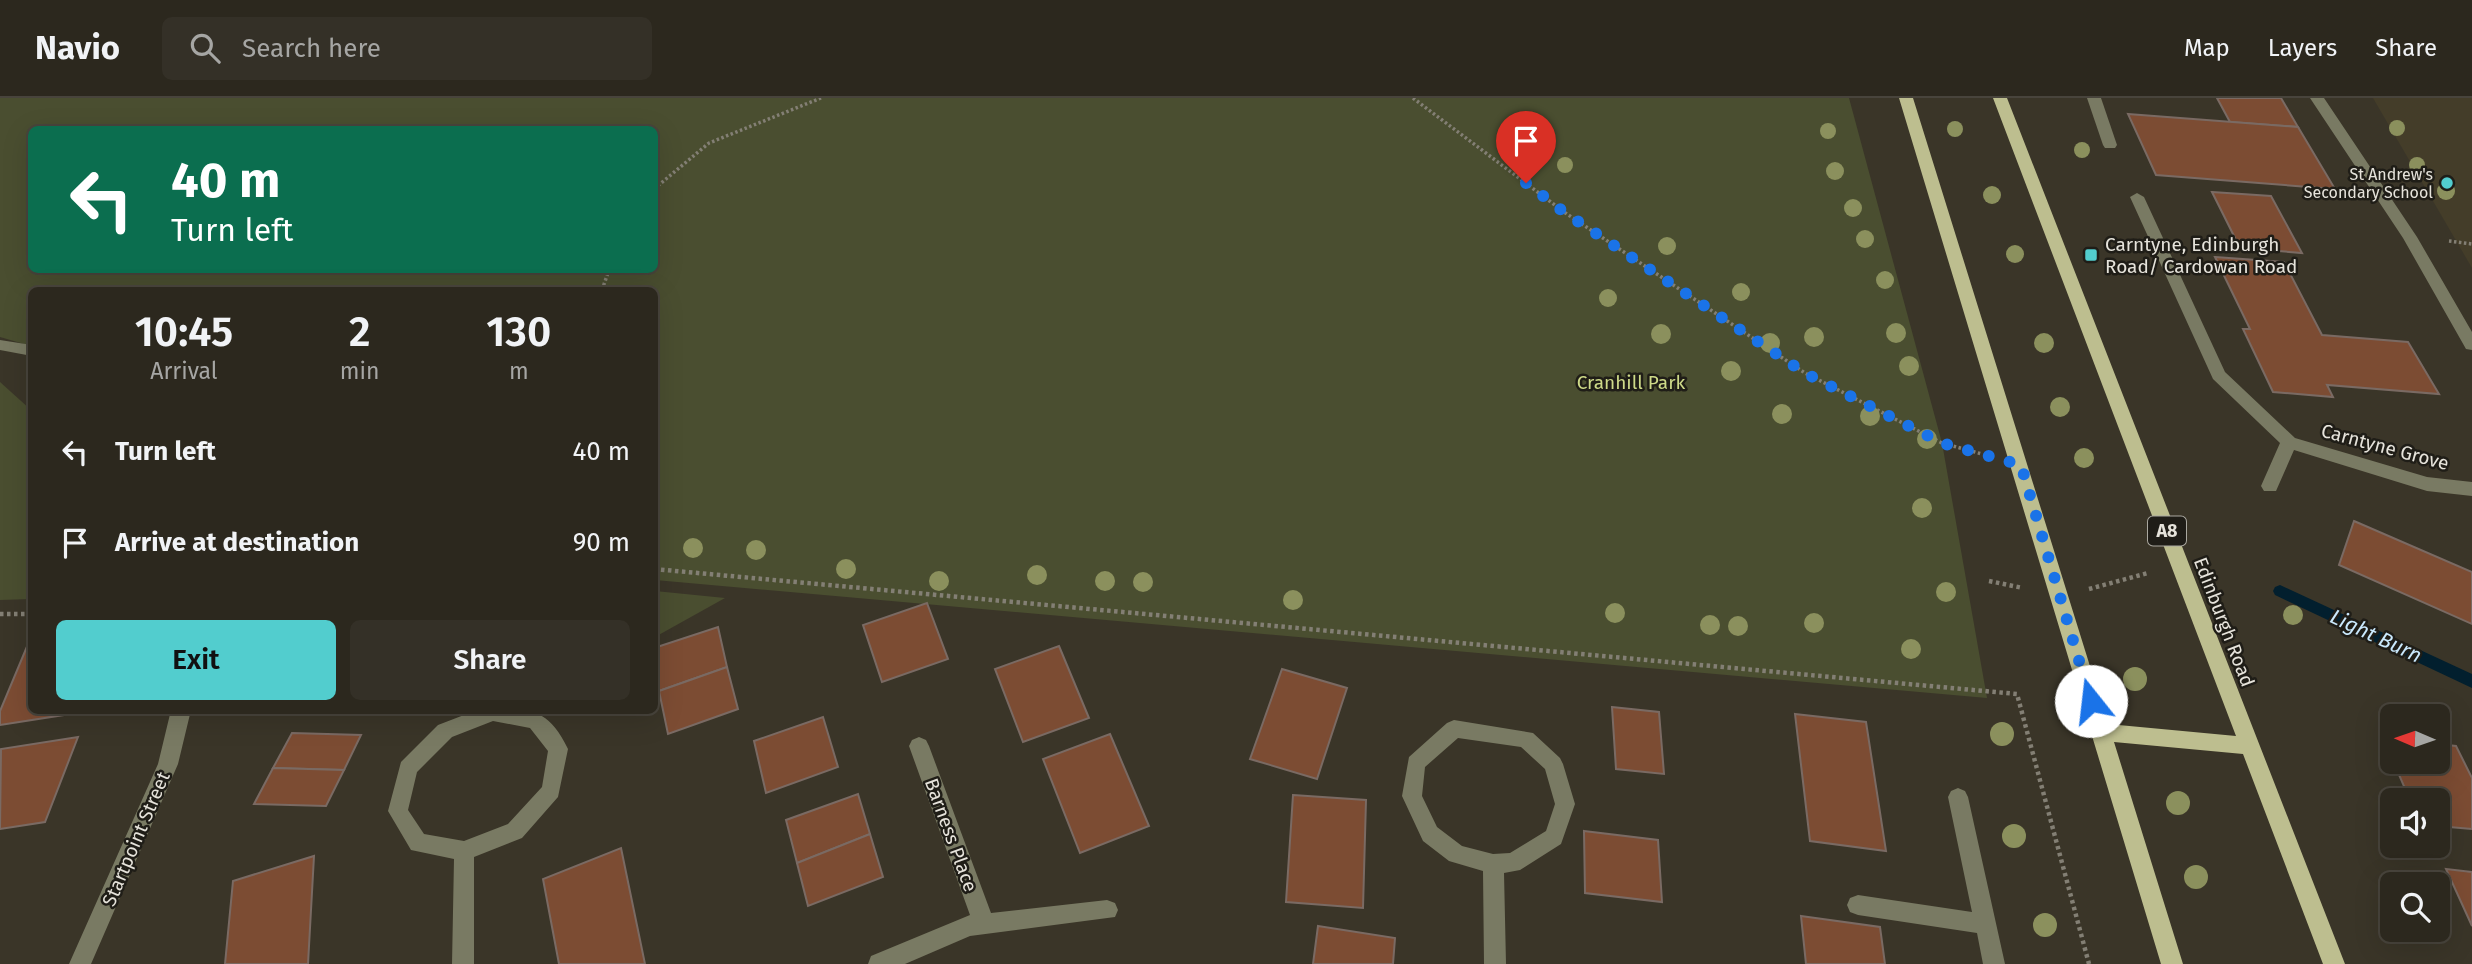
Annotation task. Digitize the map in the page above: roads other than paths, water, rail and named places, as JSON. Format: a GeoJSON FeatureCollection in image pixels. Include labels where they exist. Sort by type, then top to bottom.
{"type":"FeatureCollection","features":[{"type":"Feature","properties":{"kind":"main road"},"geometry":{"type":"LineString","coordinates":[[1906,98],[2021,465],[2172,964]]}},
{"type":"Feature","properties":{"kind":"main road","name":"Edinburgh Road"},"geometry":{"type":"LineString","coordinates":[[2000,98],[2334,964]]}},
{"type":"Feature","properties":{"kind":"main road"},"geometry":{"type":"LineString","coordinates":[[2100,732],[2250,746]]}},
{"type":"Feature","properties":{"kind":"street"},"geometry":{"type":"LineString","coordinates":[[2094,98],[2110,145]]}},
{"type":"Feature","properties":{"kind":"street"},"geometry":{"type":"LineString","coordinates":[[2317,98],[2410,237],[2472,345]]}},
{"type":"Feature","properties":{"kind":"street","name":"Carntyne Grove"},"geometry":{"type":"LineString","coordinates":[[2137,197],[2219,374],[2289,442],[2427,484],[2472,489]]}},
{"type":"Feature","properties":{"kind":"street"},"geometry":{"type":"LineString","coordinates":[[0,345],[28,350]]}},
{"type":"Feature","properties":{"kind":"street"},"geometry":{"type":"LineString","coordinates":[[2270,486],[2289,442]]}},
{"type":"Feature","properties":{"kind":"street","name":"Startpoint Street"},"geometry":{"type":"LineString","coordinates":[[80,964],[168,764],[180,714]]}},
{"type":"Feature","properties":{"kind":"street"},"geometry":{"type":"LineString","coordinates":[[490,714],[445,731],[408,768],[398,811],[418,843],[464,850],[515,831],[551,791],[558,749],[536,720],[499,714]]}},
{"type":"Feature","properties":{"kind":"street"},"geometry":{"type":"LineString","coordinates":[[1454,729],[1526,739],[1553,764],[1565,804],[1554,837],[1513,863],[1493,864],[1456,855],[1430,834],[1412,796],[1416,763],[1454,729]]}},
{"type":"Feature","properties":{"kind":"street","name":"Barness Place"},"geometry":{"type":"LineString","coordinates":[[919,746],[984,924]]}},
{"type":"Feature","properties":{"kind":"street"},"geometry":{"type":"LineString","coordinates":[[1958,797],[1994,964]]}},
{"type":"Feature","properties":{"kind":"street"},"geometry":{"type":"LineString","coordinates":[[463,964],[464,850]]}},
{"type":"Feature","properties":{"kind":"street"},"geometry":{"type":"LineString","coordinates":[[1493,864],[1495,964]]}},
{"type":"Feature","properties":{"kind":"street"},"geometry":{"type":"LineString","coordinates":[[1858,905],[1986,923]]}},
{"type":"Feature","properties":{"kind":"street"},"geometry":{"type":"LineString","coordinates":[[879,964],[969,926],[1107,911]]}},
{"type":"Feature","properties":{"kind":"waterway","name":"Light Burn"},"geometry":{"type":"LineString","coordinates":[[2280,591],[2472,681]]}},
{"type":"Feature","properties":{"kind":"place","name":"St Andrew's Secondary School"},"geometry":{"type":"Point","coordinates":[2447,183]}},
{"type":"Feature","properties":{"kind":"place","name":"Carntyne, Edinburgh Road/ Cardowan Road"},"geometry":{"type":"Point","coordinates":[2091,255]}},
{"type":"Feature","properties":{"kind":"park label","name":"Cranhill Park"},"geometry":{"type":"Point","coordinates":[1631,382]}}]}
